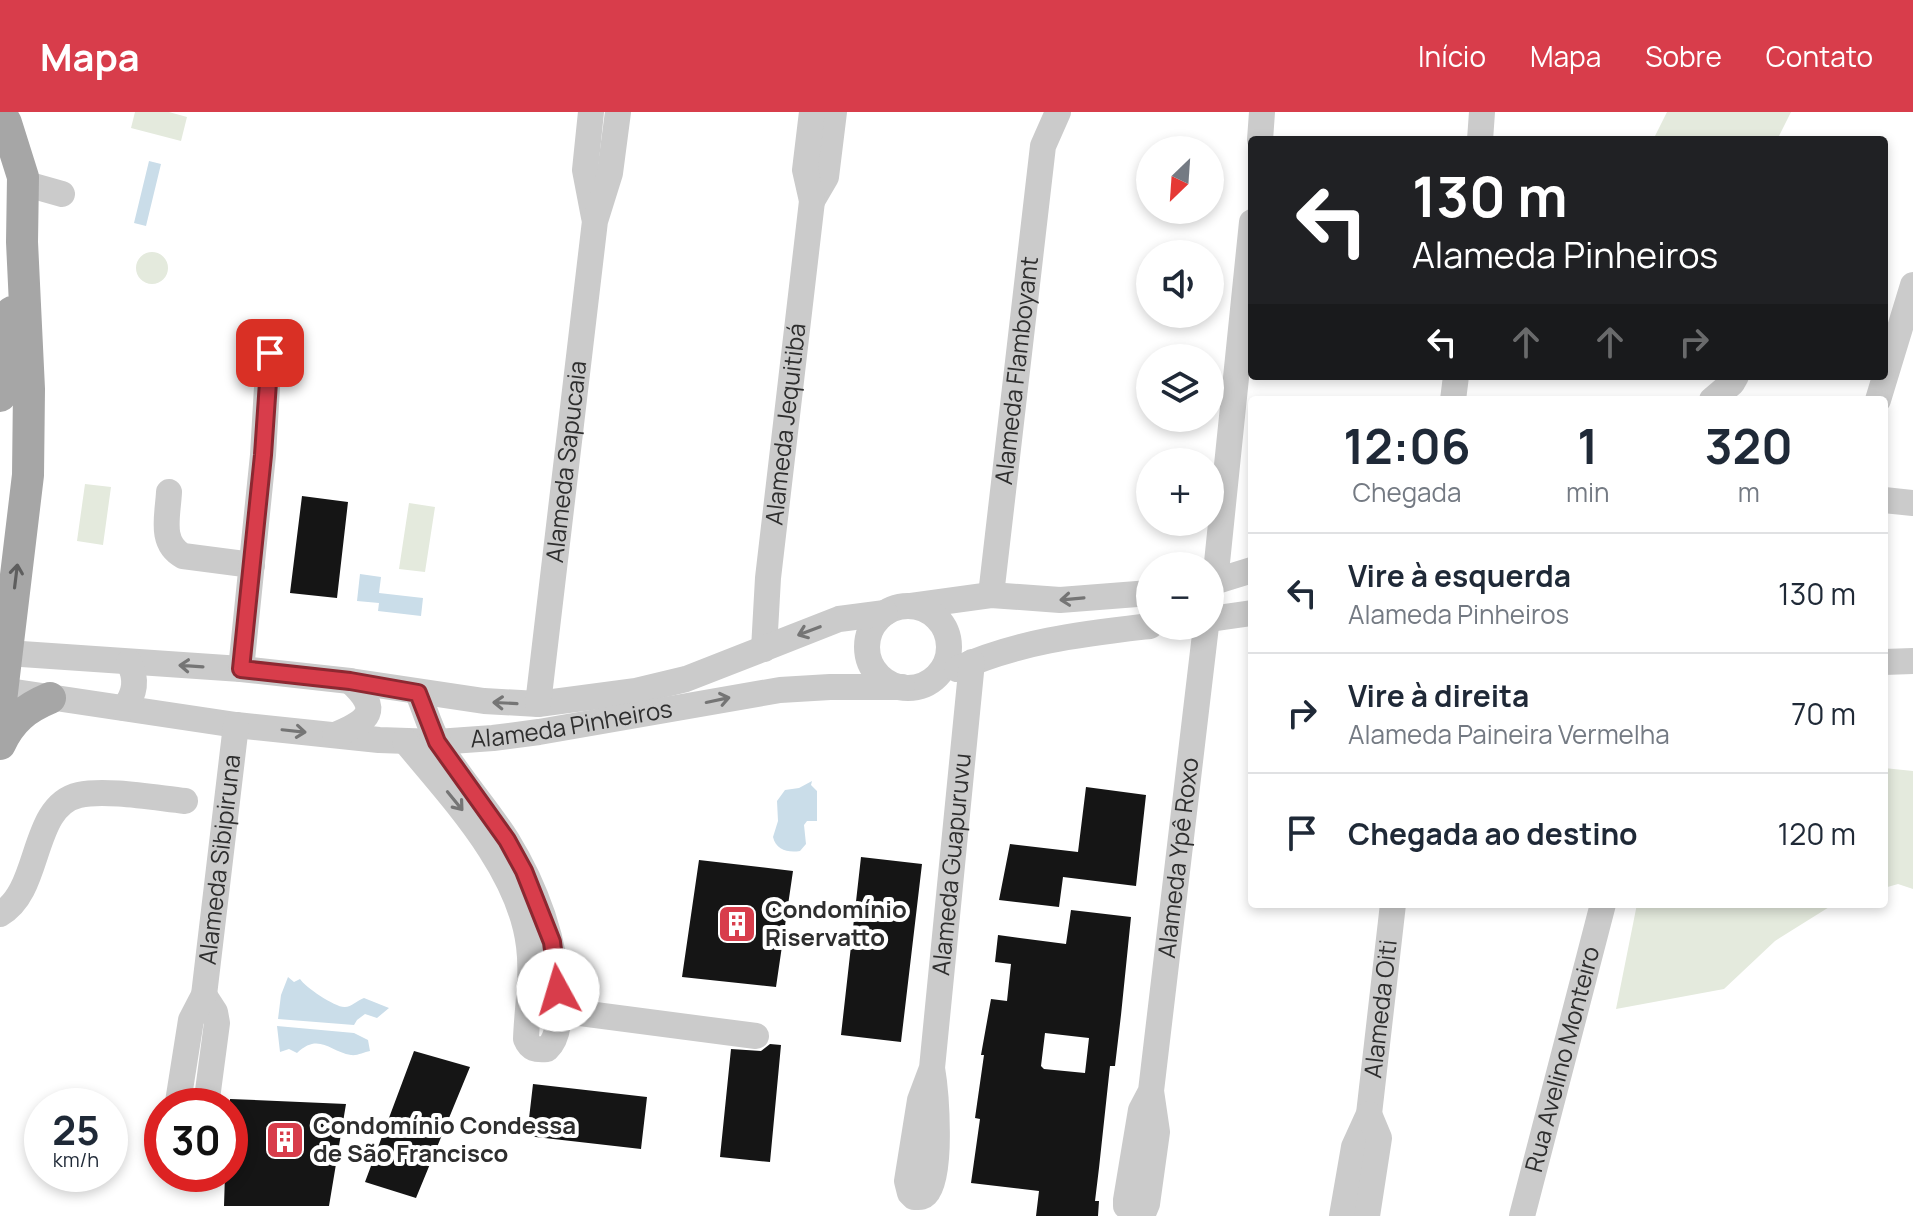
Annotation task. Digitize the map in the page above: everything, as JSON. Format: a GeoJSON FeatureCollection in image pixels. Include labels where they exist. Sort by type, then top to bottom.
{"type":"FeatureCollection","features":[{"type":"Feature","properties":{"kind":"main road"},"geometry":{"type":"LineString","coordinates":[[0,112],[23,183],[22,242],[29,389],[28,475],[3,655],[1,696]]}},
{"type":"Feature","properties":{"kind":"main road"},"geometry":{"type":"LineString","coordinates":[[0,396],[22,242]]}},
{"type":"Feature","properties":{"kind":"main road"},"geometry":{"type":"LineString","coordinates":[[0,744],[22,712],[50,698]]}},
{"type":"Feature","properties":{"kind":"street","name":"Alameda Sapucaia"},"geometry":{"type":"LineString","coordinates":[[591,112],[585,170],[595,221]]}},
{"type":"Feature","properties":{"kind":"street","name":"Alameda Sapucaia"},"geometry":{"type":"LineString","coordinates":[[538,704],[595,221],[610,173],[618,112]]}},
{"type":"Feature","properties":{"kind":"street","name":"Alameda Jequitibá"},"geometry":{"type":"LineString","coordinates":[[764,649],[768,578],[812,201],[805,170],[812,112]]}},
{"type":"Feature","properties":{"kind":"street","name":"Alameda Jequitibá"},"geometry":{"type":"LineString","coordinates":[[812,201],[826,177],[834,112]]}},
{"type":"Feature","properties":{"kind":"street","name":"Alameda Flamboyant"},"geometry":{"type":"LineString","coordinates":[[1035,112],[1043,146]]}},
{"type":"Feature","properties":{"kind":"street","name":"Alameda Flamboyant"},"geometry":{"type":"LineString","coordinates":[[991,595],[1043,146],[1058,112]]}},
{"type":"Feature","properties":{"kind":"street"},"geometry":{"type":"LineString","coordinates":[[1480,136],[1482,112]]}},
{"type":"Feature","properties":{"kind":"street"},"geometry":{"type":"LineString","coordinates":[[23,183],[62,194]]}},
{"type":"Feature","properties":{"kind":"street"},"geometry":{"type":"LineString","coordinates":[[1216,552],[1248,259]]}},
{"type":"Feature","properties":{"kind":"street"},"geometry":{"type":"LineString","coordinates":[[1888,367],[1913,285]]}},
{"type":"Feature","properties":{"kind":"street"},"geometry":{"type":"LineString","coordinates":[[241,669],[263,455],[270,336]]}},
{"type":"Feature","properties":{"kind":"street"},"geometry":{"type":"LineString","coordinates":[[1717,396],[1734,380]]}},
{"type":"Feature","properties":{"kind":"street"},"geometry":{"type":"LineString","coordinates":[[169,492],[167,540],[174,551],[183,556],[252,565]]}},
{"type":"Feature","properties":{"kind":"street"},"geometry":{"type":"LineString","coordinates":[[1888,500],[1913,503]]}},
{"type":"Feature","properties":{"kind":"street"},"geometry":{"type":"LineString","coordinates":[[1224,579],[1248,571]]}},
{"type":"Feature","properties":{"kind":"street"},"geometry":{"type":"LineString","coordinates":[[1136,594],[1060,600],[991,595],[897,607],[875,622],[868,635],[867,649],[870,663],[889,683],[916,687],[972,662],[1031,643],[1060,636],[1136,628]]}},
{"type":"Feature","properties":{"kind":"street"},"geometry":{"type":"LineString","coordinates":[[911,606],[934,616],[943,625],[948,638],[945,663],[929,682]]}},
{"type":"Feature","properties":{"kind":"street","name":"Alameda Pinheiros"},"geometry":{"type":"LineString","coordinates":[[3,655],[241,669],[484,701],[538,704],[604,697],[686,679],[839,619],[885,613]]}},
{"type":"Feature","properties":{"kind":"street"},"geometry":{"type":"LineString","coordinates":[[1224,617],[1248,614]]}},
{"type":"Feature","properties":{"kind":"street","name":"Alameda Ypê Roxo"},"geometry":{"type":"LineString","coordinates":[[1151,1091],[1204,640]]}},
{"type":"Feature","properties":{"kind":"street"},"geometry":{"type":"LineString","coordinates":[[1888,662],[1913,661]]}},
{"type":"Feature","properties":{"kind":"street"},"geometry":{"type":"LineString","coordinates":[[124,708],[136,687],[129,662]]}},
{"type":"Feature","properties":{"kind":"street","name":"Alameda Guapuruvu"},"geometry":{"type":"LineString","coordinates":[[932,1068],[972,662]]}},
{"type":"Feature","properties":{"kind":"street"},"geometry":{"type":"LineString","coordinates":[[335,735],[363,723],[368,715],[364,693],[350,681]]}},
{"type":"Feature","properties":{"kind":"street","name":"Alameda Pinheiros"},"geometry":{"type":"LineString","coordinates":[[1,696],[50,698],[236,725],[437,742],[539,732],[780,690],[902,687]]}},
{"type":"Feature","properties":{"kind":"street"},"geometry":{"type":"LineString","coordinates":[[405,741],[469,820],[507,880],[525,925],[531,966],[526,1039],[529,1046],[547,1049],[555,1040],[559,1011],[552,942],[524,871],[507,840],[437,742],[418,693]]}},
{"type":"Feature","properties":{"kind":"street","name":"Alameda Sibipiruna"},"geometry":{"type":"LineString","coordinates":[[204,995],[236,725]]}},
{"type":"Feature","properties":{"kind":"street"},"geometry":{"type":"LineString","coordinates":[[0,914],[20,896],[51,818],[64,802],[89,793],[185,801]]}},
{"type":"Feature","properties":{"kind":"street","name":"Alameda Oiti"},"geometry":{"type":"LineString","coordinates":[[1342,1216],[1354,1147],[1369,1114],[1393,908]]}},
{"type":"Feature","properties":{"kind":"street","name":"Rua Avelino Monteiro"},"geometry":{"type":"LineString","coordinates":[[1522,1216],[1602,908]]}},
{"type":"Feature","properties":{"kind":"street"},"geometry":{"type":"LineString","coordinates":[[531,966],[557,968]]}},
{"type":"Feature","properties":{"kind":"street"},"geometry":{"type":"LineString","coordinates":[[180,1088],[191,1020],[204,995],[215,1012],[217,1023],[208,1088]]}},
{"type":"Feature","properties":{"kind":"street"},"geometry":{"type":"LineString","coordinates":[[528,1006],[756,1036]]}},
{"type":"Feature","properties":{"kind":"street","name":"Alameda Oiti"},"geometry":{"type":"LineString","coordinates":[[1367,1216],[1379,1138],[1369,1114]]}},
{"type":"Feature","properties":{"kind":"shaded area"},"geometry":{"type":"Polygon","coordinates":[[[135,112],[169,112],[187,117],[181,141],[131,128],[135,112]]]}},
{"type":"Feature","properties":{"kind":"shaded area"},"geometry":{"type":"Polygon","coordinates":[[[1667,112],[1791,112],[1779,136],[1655,136],[1667,112]]]}},
{"type":"Feature","properties":{"kind":"shaded area"},"geometry":{"type":"Polygon","coordinates":[[[152,252],[163,257],[168,268],[163,279],[152,284],[141,279],[136,268],[141,257],[152,252]]]}},
{"type":"Feature","properties":{"kind":"shaded area"},"geometry":{"type":"Polygon","coordinates":[[[85,484],[111,487],[103,545],[77,541],[85,484]]]}},
{"type":"Feature","properties":{"kind":"shaded area"},"geometry":{"type":"Polygon","coordinates":[[[409,503],[435,507],[425,572],[399,569],[409,503]]]}},
{"type":"Feature","properties":{"kind":"shaded area"},"geometry":{"type":"Polygon","coordinates":[[[1888,768],[1913,771],[1913,889],[1898,884],[1888,887],[1888,768]]]}},
{"type":"Feature","properties":{"kind":"shaded area"},"geometry":{"type":"Polygon","coordinates":[[[1636,908],[1828,908],[1775,941],[1724,989],[1616,1009],[1636,908]]]}},
{"type":"Feature","properties":{"kind":"water"},"geometry":{"type":"Polygon","coordinates":[[[149,161],[161,164],[146,226],[134,223],[149,161]]]}},
{"type":"Feature","properties":{"kind":"water"},"geometry":{"type":"Polygon","coordinates":[[[360,574],[381,577],[379,593],[423,598],[421,616],[378,611],[379,603],[357,601],[360,574]]]}},
{"type":"Feature","properties":{"kind":"water"},"geometry":{"type":"Polygon","coordinates":[[[812,781],[811,785],[817,791],[817,821],[807,821],[804,825],[806,844],[800,851],[783,850],[773,837],[778,821],[777,801],[785,790],[799,788],[812,781]]]}},
{"type":"Feature","properties":{"kind":"water"},"geometry":{"type":"Polygon","coordinates":[[[288,977],[294,982],[300,979],[321,996],[341,1006],[350,1006],[364,998],[389,1008],[377,1018],[365,1014],[354,1025],[278,1019],[281,995],[288,977]]]}},
{"type":"Feature","properties":{"kind":"water"},"geometry":{"type":"Polygon","coordinates":[[[277,1026],[354,1033],[368,1040],[370,1051],[351,1055],[312,1044],[297,1053],[289,1049],[280,1052],[277,1026]]]}},
{"type":"Feature","properties":{"kind":"building"},"geometry":{"type":"Polygon","coordinates":[[[302,496],[348,502],[337,598],[290,593],[302,496]]]}},
{"type":"Feature","properties":{"kind":"building"},"geometry":{"type":"Polygon","coordinates":[[[1086,787],[1146,795],[1136,886],[1063,877],[1059,907],[999,900],[1010,844],[1078,852],[1086,787]]]}},
{"type":"Feature","properties":{"kind":"building"},"geometry":{"type":"Polygon","coordinates":[[[861,857],[922,864],[901,1042],[841,1035],[861,857]]]}},
{"type":"Feature","properties":{"kind":"building","name":"Condomínio Riservatto"},"geometry":{"type":"Polygon","coordinates":[[[699,860],[793,871],[776,987],[682,977],[699,860]]]}},
{"type":"Feature","properties":{"kind":"building"},"geometry":{"type":"Polygon","coordinates":[[[1071,910],[1131,917],[1115,1066],[1110,1066],[1095,1201],[1099,1201],[1098,1216],[1036,1216],[1039,1191],[971,1183],[980,1119],[975,1118],[984,1055],[981,1055],[991,999],[1007,1001],[1011,964],[995,962],[998,935],[1066,944],[1071,910]],[[1045,1033],[1041,1066],[1044,1069],[1085,1073],[1089,1038],[1045,1033]]]}},
{"type":"Feature","properties":{"kind":"building"},"geometry":{"type":"Polygon","coordinates":[[[770,1044],[781,1045],[770,1162],[720,1157],[731,1049],[761,1051],[770,1044]]]}},
{"type":"Feature","properties":{"kind":"building"},"geometry":{"type":"Polygon","coordinates":[[[414,1051],[470,1067],[416,1198],[365,1182],[414,1051]]]}},
{"type":"Feature","properties":{"kind":"building"},"geometry":{"type":"Polygon","coordinates":[[[533,1084],[647,1097],[641,1149],[527,1136],[533,1084]]]}},
{"type":"Feature","properties":{"kind":"building","name":"Condomínio Condessa de São Francisco"},"geometry":{"type":"Polygon","coordinates":[[[248,1100],[346,1104],[329,1206],[224,1206],[224,1192],[248,1192],[248,1100]]]}},
{"type":"Feature","properties":{"kind":"place","name":"Condomínio Riservatto"},"geometry":{"type":"Point","coordinates":[737,924]}},
{"type":"Feature","properties":{"kind":"place","name":"Condomínio Condessa de São Francisco"},"geometry":{"type":"Point","coordinates":[285,1140]}},
{"type":"Feature","properties":{"kind":"route"},"geometry":{"type":"LineString","coordinates":[[270,353],[241,669],[350,681],[418,693],[437,742],[507,840],[524,871],[556,956],[558,990]]}}]}
